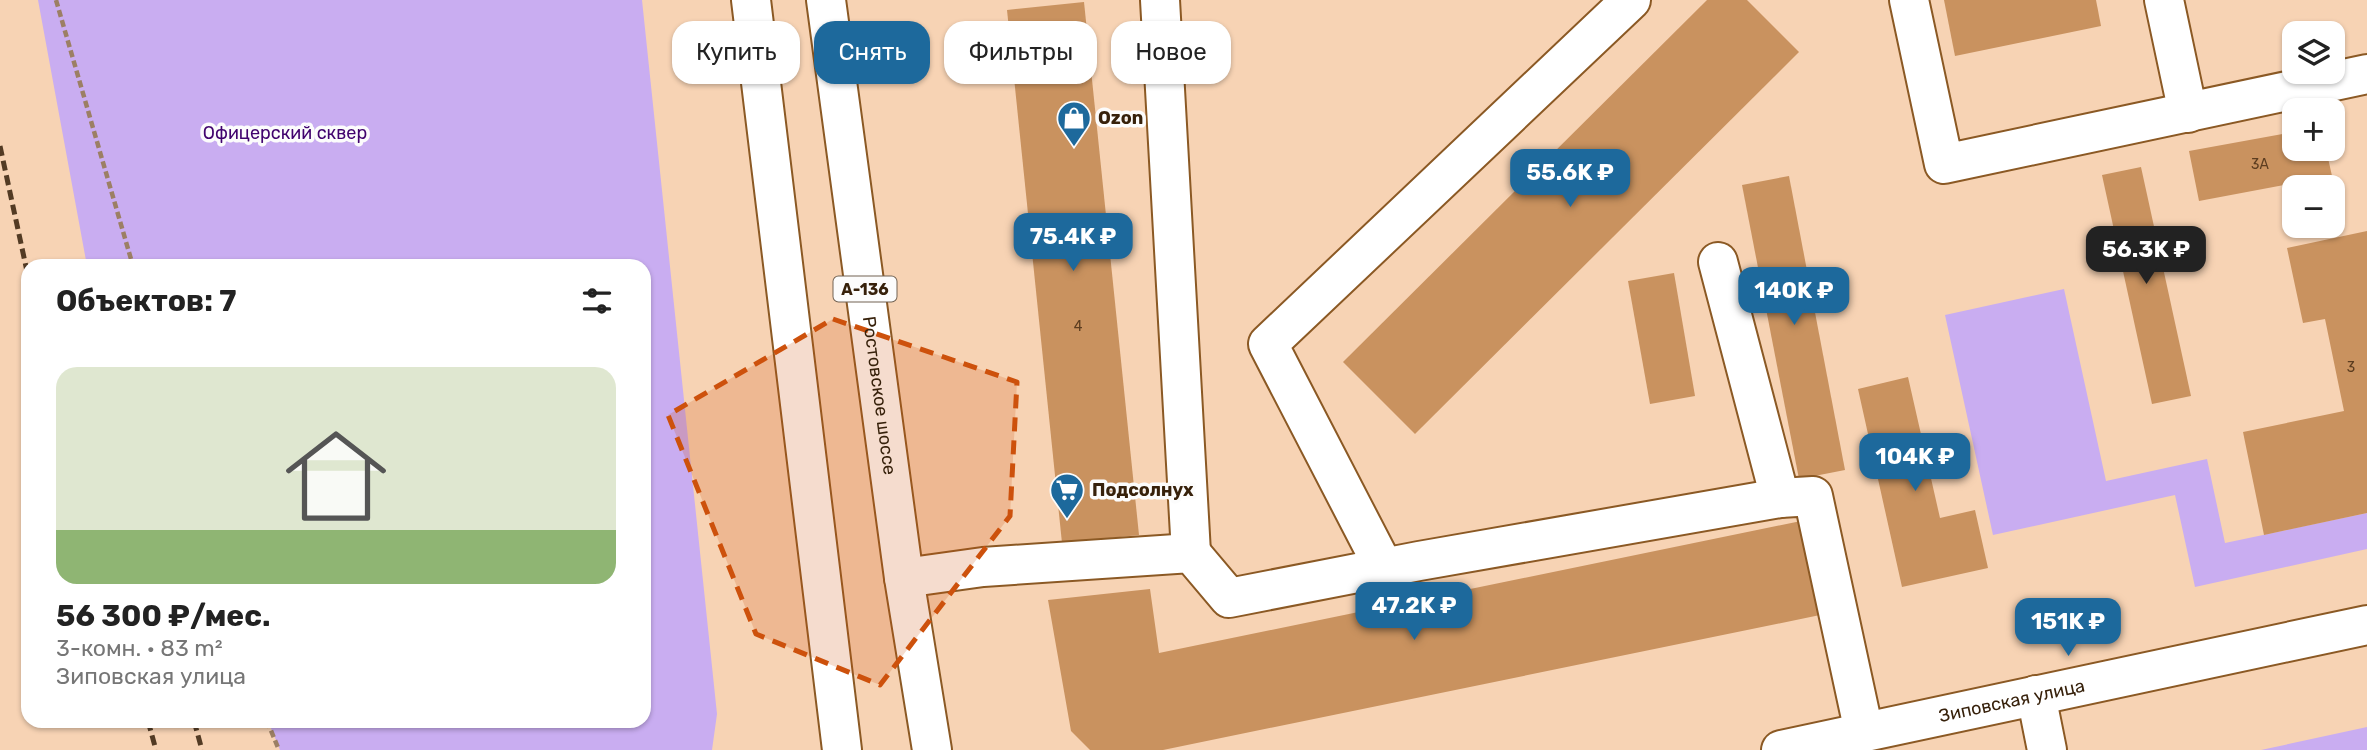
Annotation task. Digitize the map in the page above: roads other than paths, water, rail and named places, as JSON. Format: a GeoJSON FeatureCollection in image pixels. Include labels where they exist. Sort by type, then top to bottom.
{"type":"FeatureCollection","features":[{"type":"Feature","properties":{"kind":"main road"},"geometry":{"type":"LineString","coordinates":[[751,0],[842,750]]}},
{"type":"Feature","properties":{"kind":"main road","name":"Ростовское шоссе"},"geometry":{"type":"LineString","coordinates":[[826,0],[904,578],[932,750]]}},
{"type":"Feature","properties":{"kind":"main road"},"geometry":{"type":"LineString","coordinates":[[1160,0],[1191,553],[1229,598],[1780,498],[1813,496],[1864,733]]}},
{"type":"Feature","properties":{"kind":"main road"},"geometry":{"type":"LineString","coordinates":[[1384,568],[1268,344],[1631,0]]}},
{"type":"Feature","properties":{"kind":"main road"},"geometry":{"type":"LineString","coordinates":[[1909,0],[1944,164],[2367,74]]}},
{"type":"Feature","properties":{"kind":"main road"},"geometry":{"type":"LineString","coordinates":[[2164,0],[2188,113]]}},
{"type":"Feature","properties":{"kind":"main road"},"geometry":{"type":"LineString","coordinates":[[1718,262],[1780,498]]}},
{"type":"Feature","properties":{"kind":"main road"},"geometry":{"type":"LineString","coordinates":[[904,578],[983,567],[1191,553]]}},
{"type":"Feature","properties":{"kind":"main road","name":"Зиповская улица"},"geometry":{"type":"LineString","coordinates":[[1781,750],[2367,625]]}},
{"type":"Feature","properties":{"kind":"main road"},"geometry":{"type":"LineString","coordinates":[[2036,695],[2048,750]]}},
{"type":"Feature","properties":{"kind":"railway"},"geometry":{"type":"LineString","coordinates":[[0,146],[24,259]]}},
{"type":"Feature","properties":{"kind":"railway"},"geometry":{"type":"LineString","coordinates":[[150,728],[156,750]]}},
{"type":"Feature","properties":{"kind":"railway"},"geometry":{"type":"LineString","coordinates":[[196,728],[202,750]]}},
{"type":"Feature","properties":{"kind":"place","name":"Ozon"},"geometry":{"type":"Point","coordinates":[1074,148]}},
{"type":"Feature","properties":{"kind":"place","name":"Подсолнух"},"geometry":{"type":"Point","coordinates":[1067,520]}},
{"type":"Feature","properties":{"kind":"park label","name":"Офицерский сквер"},"geometry":{"type":"Point","coordinates":[285,133]}}]}
